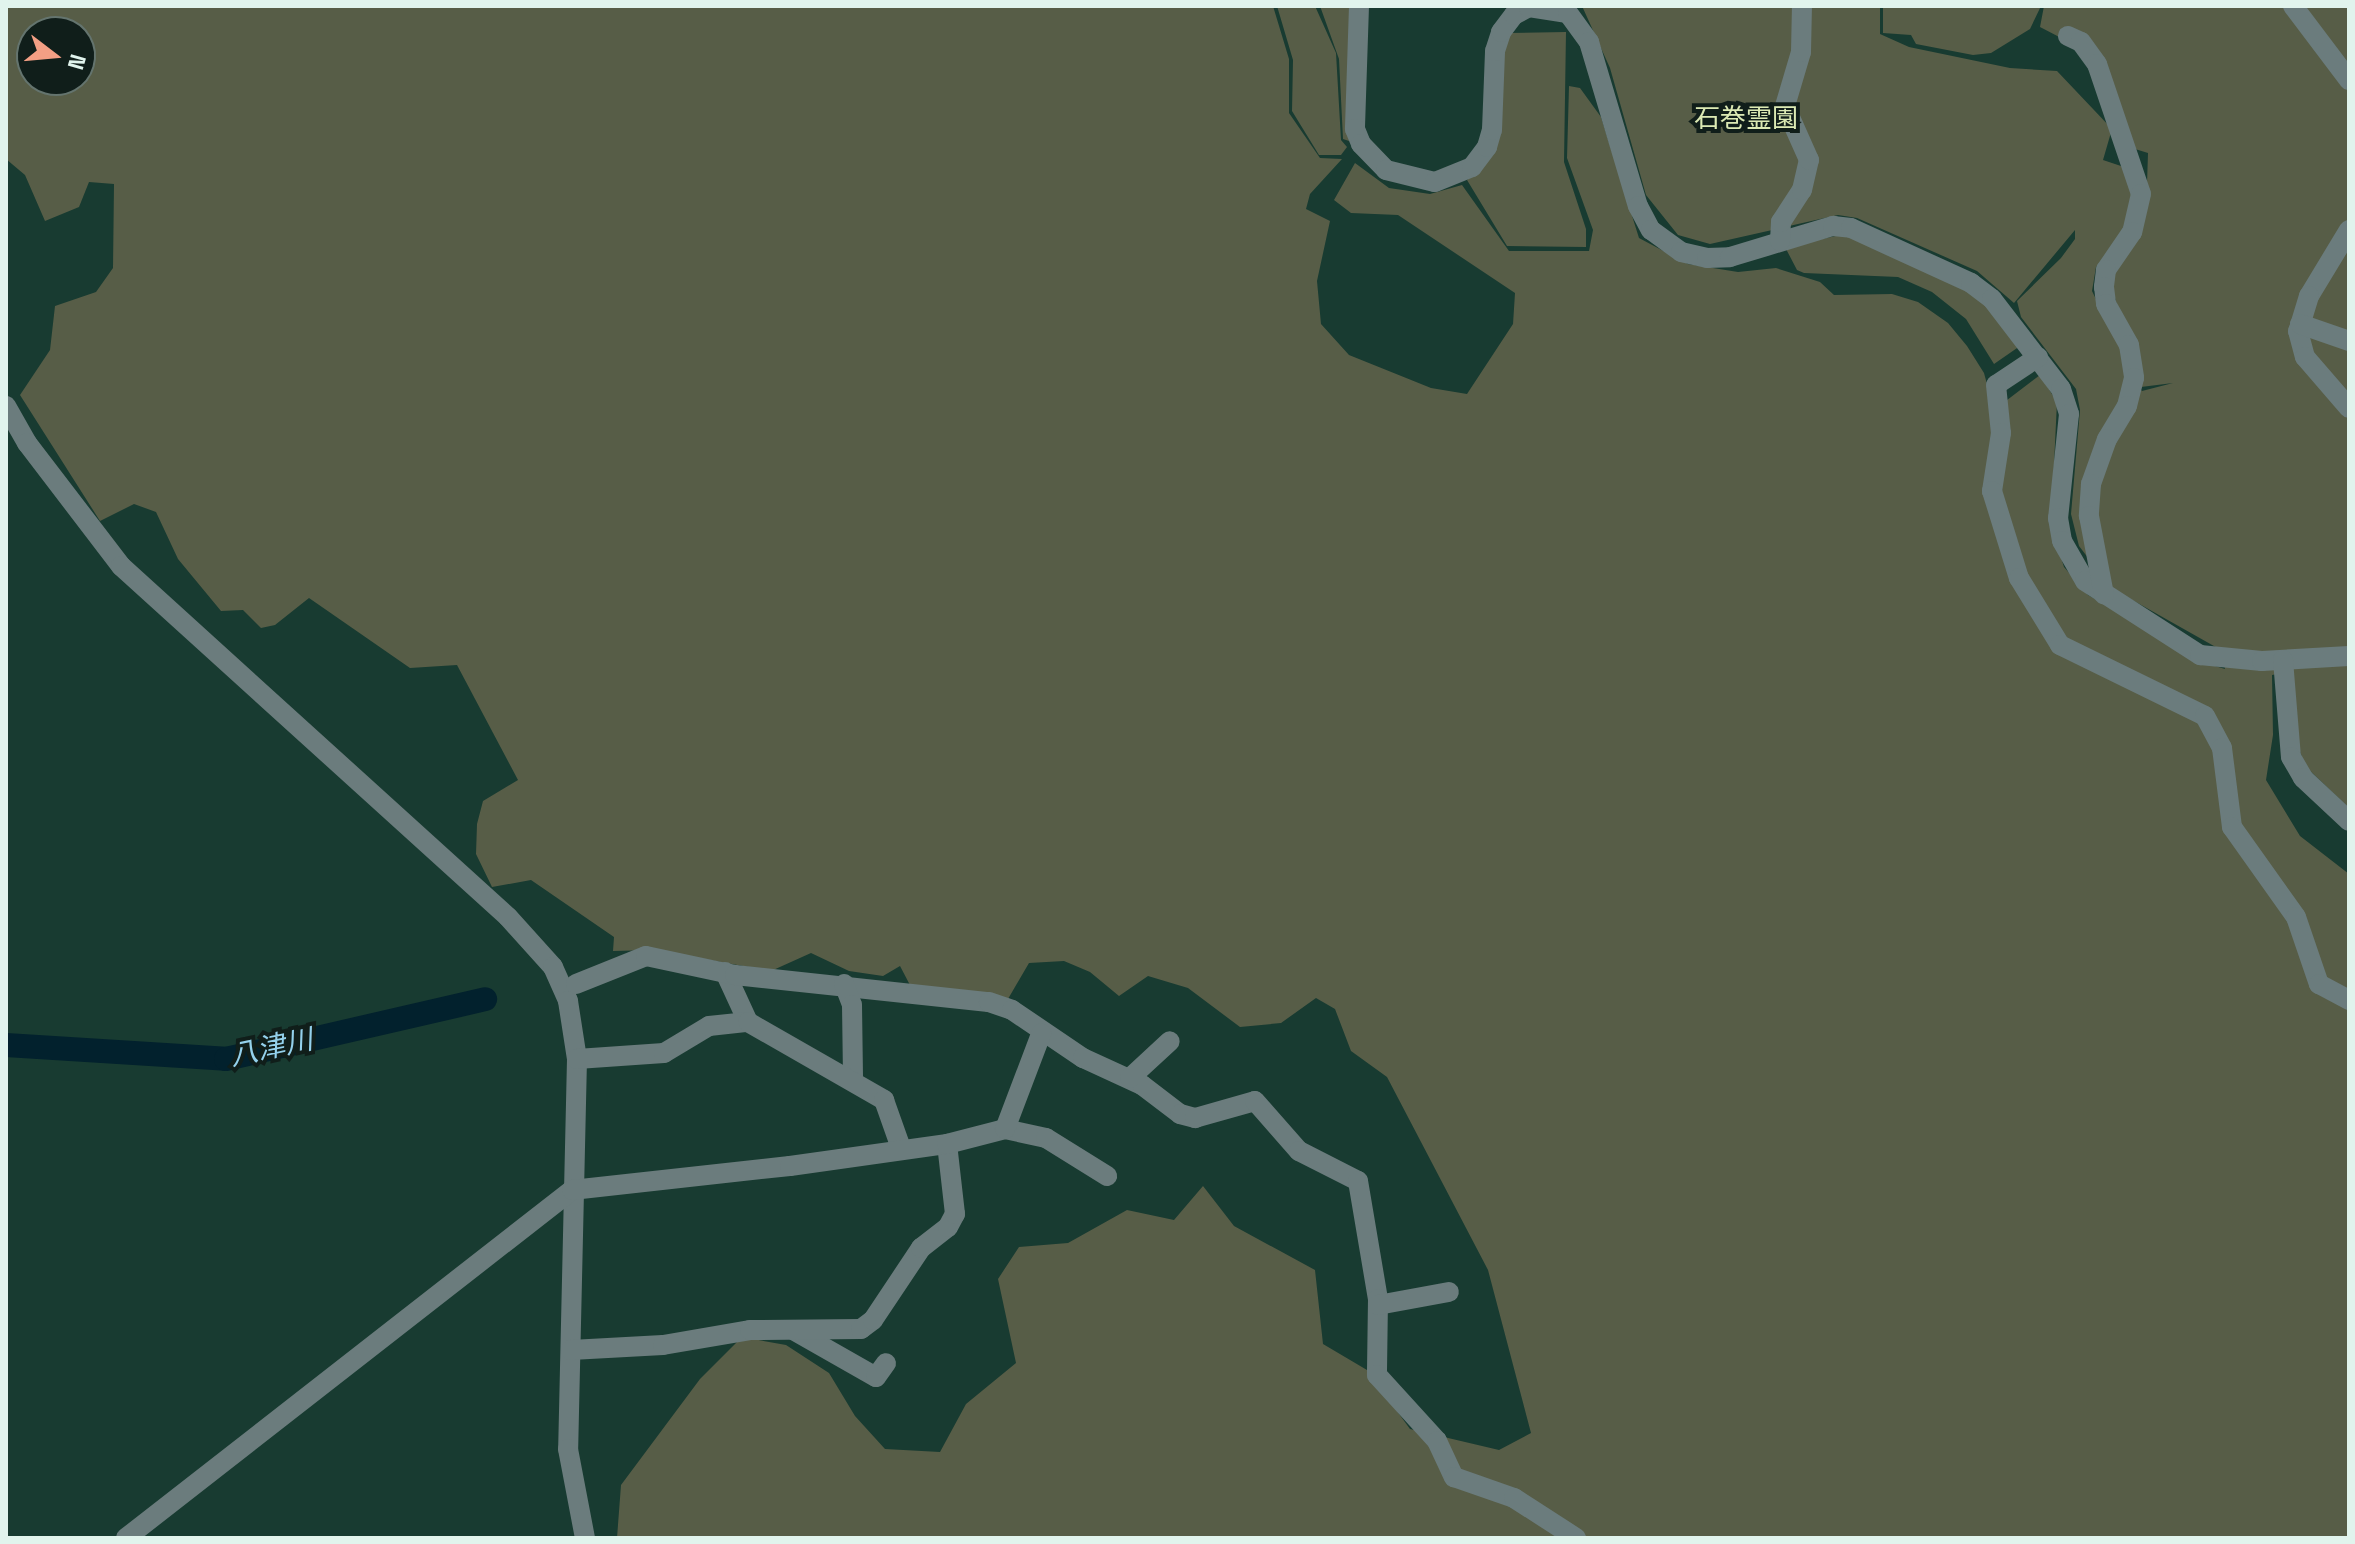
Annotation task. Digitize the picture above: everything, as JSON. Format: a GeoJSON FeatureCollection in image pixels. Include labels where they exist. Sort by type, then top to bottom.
{"type":"FeatureCollection","features":[{"type":"Feature","properties":{"kind":"street"},"geometry":{"type":"LineString","coordinates":[[1359,6],[1355,129],[1361,144],[1386,170],[1435,182],[1472,167],[1487,147],[1492,130],[1495,51],[1501,32],[1514,15],[1529,7],[1549,7],[1568,13],[1589,42],[1638,206],[1651,230],[1681,252],[1707,258],[1730,257],[1833,226],[1851,228],[1940,265],[1992,299],[2061,389],[2069,414],[2058,518],[2062,541],[2074,567],[2104,595],[2200,655],[2283,660],[2349,656]]}},
{"type":"Feature","properties":{"kind":"street"},"geometry":{"type":"LineString","coordinates":[[1780,241],[1781,222],[1802,190],[1809,160],[1785,106],[1801,52],[1802,6]]}},
{"type":"Feature","properties":{"kind":"street"},"geometry":{"type":"LineString","coordinates":[[2293,6],[2349,80]]}},
{"type":"Feature","properties":{"kind":"street"},"geometry":{"type":"LineString","coordinates":[[2068,36],[2081,42],[2097,64],[2141,194],[2132,232],[2106,270],[2104,287],[2106,304],[2129,345],[2134,378],[2127,406],[2107,439],[2091,484],[2089,516],[2104,595]]}},
{"type":"Feature","properties":{"kind":"street"},"geometry":{"type":"LineString","coordinates":[[2349,230],[2309,296],[2300,324],[2305,357],[2349,408]]}},
{"type":"Feature","properties":{"kind":"street"},"geometry":{"type":"LineString","coordinates":[[2300,324],[2349,341]]}},
{"type":"Feature","properties":{"kind":"street"},"geometry":{"type":"LineString","coordinates":[[2038,357],[1996,385],[2001,433],[1992,491],[2019,578],[2060,645],[2205,716],[2222,748],[2232,827],[2296,917],[2319,984],[2349,1000]]}},
{"type":"Feature","properties":{"kind":"street"},"geometry":{"type":"LineString","coordinates":[[6,406],[27,443],[121,566],[539,949],[568,1001],[577,1059],[568,1449],[585,1538]]}},
{"type":"Feature","properties":{"kind":"street"},"geometry":{"type":"LineString","coordinates":[[2283,660],[2291,757],[2303,778],[2349,821]]}},
{"type":"Feature","properties":{"kind":"street"},"geometry":{"type":"LineString","coordinates":[[576,984],[646,956],[725,972],[989,1002],[1012,1010],[1041,1034],[1130,1078],[1180,1114],[1195,1118],[1255,1101],[1299,1151],[1349,1172],[1358,1181],[1378,1305],[1377,1375],[1437,1441],[1454,1477],[1514,1498],[1576,1538]]}},
{"type":"Feature","properties":{"kind":"street"},"geometry":{"type":"LineString","coordinates":[[725,972],[748,1022]]}},
{"type":"Feature","properties":{"kind":"street"},"geometry":{"type":"LineString","coordinates":[[844,984],[852,1005],[853,1080]]}},
{"type":"Feature","properties":{"kind":"street"},"geometry":{"type":"LineString","coordinates":[[577,1059],[664,1053],[709,1026],[748,1022],[884,1100],[901,1148]]}},
{"type":"Feature","properties":{"kind":"street"},"geometry":{"type":"LineString","coordinates":[[1005,1129],[1041,1034]]}},
{"type":"Feature","properties":{"kind":"street"},"geometry":{"type":"LineString","coordinates":[[1130,1078],[1170,1041]]}},
{"type":"Feature","properties":{"kind":"street"},"geometry":{"type":"LineString","coordinates":[[126,1538],[572,1190],[790,1166],[901,1148],[947,1144],[1005,1129],[1046,1138],[1107,1176]]}},
{"type":"Feature","properties":{"kind":"street"},"geometry":{"type":"LineString","coordinates":[[571,1350],[791,1329],[850,1332],[873,1320],[921,1248],[948,1227],[955,1214],[947,1144]]}},
{"type":"Feature","properties":{"kind":"street"},"geometry":{"type":"LineString","coordinates":[[1378,1305],[1449,1292]]}},
{"type":"Feature","properties":{"kind":"street"},"geometry":{"type":"LineString","coordinates":[[791,1329],[876,1377],[886,1363]]}},
{"type":"Feature","properties":{"kind":"green space","name":"石巻霊園"},"geometry":{"type":"Polygon","coordinates":[[[6,6],[1273,6],[1289,59],[1289,113],[1320,158],[1342,159],[1310,194],[1306,209],[1330,221],[1317,281],[1321,324],[1349,355],[1431,388],[1467,394],[1513,324],[1515,293],[1398,215],[1351,213],[1334,200],[1355,163],[1389,188],[1430,194],[1462,185],[1509,251],[1589,251],[1593,230],[1567,158],[1569,86],[1580,88],[1601,117],[1639,238],[1688,264],[1738,272],[1776,268],[1820,282],[1834,295],[1892,294],[1918,302],[1948,323],[1967,346],[1984,373],[1994,410],[2040,375],[2057,402],[2051,527],[2064,567],[2088,595],[2202,662],[2225,669],[2221,650],[2111,588],[2079,546],[2071,514],[2080,410],[2076,389],[2021,317],[2017,301],[2061,258],[2075,239],[2075,230],[2014,303],[1977,271],[1857,218],[1838,215],[1710,244],[1678,235],[1646,195],[1610,68],[1582,6],[1880,6],[1880,34],[1909,47],[2010,68],[2057,71],[2112,129],[2103,160],[2121,166],[2133,180],[2136,199],[2116,248],[2096,267],[2092,291],[2122,352],[2127,375],[2142,391],[2173,383],[2141,387],[2110,281],[2146,214],[2148,153],[2135,149],[2112,86],[2065,40],[2040,27],[2044,6],[2349,6],[2349,808],[2305,766],[2294,734],[2293,671],[2272,675],[2273,735],[2266,780],[2300,836],[2349,874],[2349,1538],[617,1538],[621,1485],[700,1379],[742,1337],[786,1345],[829,1373],[855,1416],[885,1449],[940,1452],[966,1404],[1016,1363],[998,1279],[1019,1247],[1068,1243],[1127,1210],[1174,1220],[1203,1186],[1234,1226],[1315,1270],[1323,1344],[1367,1370],[1410,1429],[1499,1450],[1531,1433],[1488,1270],[1387,1077],[1351,1051],[1335,1009],[1316,998],[1281,1023],[1240,1027],[1188,988],[1148,976],[1119,996],[1090,972],[1064,961],[1029,963],[1008,999],[911,987],[900,966],[883,976],[849,971],[811,953],[771,971],[654,950],[613,951],[614,937],[531,880],[492,887],[476,854],[477,824],[483,801],[518,780],[457,665],[410,668],[309,598],[275,625],[261,628],[243,610],[221,611],[178,559],[156,512],[134,504],[100,521],[20,395],[50,350],[55,306],[96,292],[113,268],[114,184],[89,182],[79,207],[45,221],[25,175],[6,159],[6,6]]]}},
{"type":"Feature","properties":{"kind":"green space"},"geometry":{"type":"Polygon","coordinates":[[[1277,6],[1315,6],[1336,53],[1341,140],[1347,147],[1341,155],[1319,155],[1292,111],[1293,60],[1277,6]]]}},
{"type":"Feature","properties":{"kind":"green space"},"geometry":{"type":"Polygon","coordinates":[[[1320,6],[1352,6],[1349,141],[1343,139],[1339,59],[1320,6]]]}},
{"type":"Feature","properties":{"kind":"green space"},"geometry":{"type":"Polygon","coordinates":[[[1883,6],[2041,6],[2030,29],[1991,53],[1973,55],[1916,44],[1911,35],[1883,33],[1883,6]]]}},
{"type":"Feature","properties":{"kind":"green space"},"geometry":{"type":"Polygon","coordinates":[[[1566,32],[1564,162],[1586,229],[1586,247],[1507,246],[1467,180],[1483,165],[1507,33],[1566,32]]]}},
{"type":"Feature","properties":{"kind":"green space"},"geometry":{"type":"Polygon","coordinates":[[[1845,234],[1979,297],[2020,346],[1994,364],[1966,319],[1932,292],[1898,277],[1804,273],[1797,270],[1785,247],[1845,234]]]}},
{"type":"Feature","properties":{"kind":"waterway","name":"八津川"},"geometry":{"type":"LineString","coordinates":[[6,1045],[226,1059],[485,999]]}}]}
